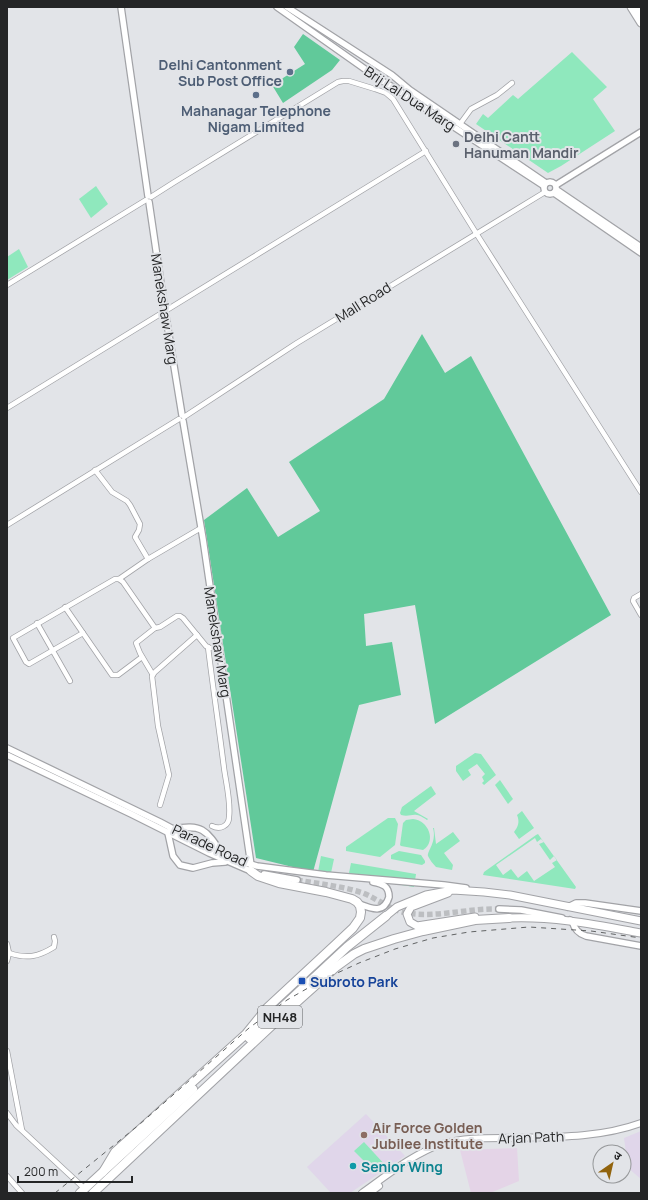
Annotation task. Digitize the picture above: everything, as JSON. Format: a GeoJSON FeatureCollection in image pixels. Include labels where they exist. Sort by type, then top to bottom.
{"type":"FeatureCollection","features":[{"type":"Feature","properties":{"kind":"highway"},"geometry":{"type":"LineString","coordinates":[[103,1172],[115,1152],[246,1034],[267,1008],[353,928],[361,915],[359,904],[352,899],[336,894],[279,883],[258,876],[251,868]]}},
{"type":"Feature","properties":{"kind":"highway","name":"NH48"},"geometry":{"type":"LineString","coordinates":[[82,1192],[347,947],[386,916]]}},
{"type":"Feature","properties":{"kind":"highway","name":"NH48"},"geometry":{"type":"LineString","coordinates":[[93,1193],[298,1001],[354,954],[394,939],[423,931],[475,920],[506,918]]}},
{"type":"Feature","properties":{"kind":"main road"},"geometry":{"type":"LineString","coordinates":[[631,7],[641,23]]}},
{"type":"Feature","properties":{"kind":"main road"},"geometry":{"type":"LineString","coordinates":[[637,7],[641,13]]}},
{"type":"Feature","properties":{"kind":"main road"},"geometry":{"type":"LineString","coordinates":[[454,890],[412,907],[407,914],[410,922],[417,926],[470,917],[506,918]]}},
{"type":"Feature","properties":{"kind":"main road","name":"NH48"},"geometry":{"type":"LineString","coordinates":[[386,916],[397,907],[426,894],[454,890],[510,895],[641,921]]}},
{"type":"Feature","properties":{"kind":"main road","name":"NH48"},"geometry":{"type":"LineString","coordinates":[[506,918],[536,918],[572,921],[641,933]]}},
{"type":"Feature","properties":{"kind":"main road","name":"Arjan Path"},"geometry":{"type":"LineString","coordinates":[[362,1193],[424,1152],[445,1143],[468,1139],[586,1136],[612,1132],[641,1124]]}},
{"type":"Feature","properties":{"kind":"main road","name":"Arjan Path"},"geometry":{"type":"LineString","coordinates":[[370,1193],[400,1170],[444,1147],[478,1142],[585,1139],[609,1135],[641,1124]]}},
{"type":"Feature","properties":{"kind":"street","name":"Manekshaw Marg"},"geometry":{"type":"LineString","coordinates":[[121,7],[165,311],[201,528],[251,868]]}},
{"type":"Feature","properties":{"kind":"street","name":"Brij Lal Dua Marg"},"geometry":{"type":"LineString","coordinates":[[277,7],[379,79],[396,88],[545,187]]}},
{"type":"Feature","properties":{"kind":"street","name":"Brij Lal Dua Marg"},"geometry":{"type":"LineString","coordinates":[[287,7],[392,75],[410,90],[460,124],[545,187]]}},
{"type":"Feature","properties":{"kind":"street"},"geometry":{"type":"LineString","coordinates":[[7,285],[338,82],[343,81],[376,89],[386,93],[393,99],[476,233],[641,492]]}},
{"type":"Feature","properties":{"kind":"street"},"geometry":{"type":"LineString","coordinates":[[460,124],[471,109],[497,95],[512,83]]}},
{"type":"Feature","properties":{"kind":"street"},"geometry":{"type":"LineString","coordinates":[[641,132],[555,189],[549,194],[545,187],[551,182],[555,189],[641,253]]}},
{"type":"Feature","properties":{"kind":"street"},"geometry":{"type":"LineString","coordinates":[[7,408],[426,151]]}},
{"type":"Feature","properties":{"kind":"street","name":"Mall Road"},"geometry":{"type":"LineString","coordinates":[[7,525],[182,418],[297,343],[476,233],[545,187]]}},
{"type":"Feature","properties":{"kind":"street"},"geometry":{"type":"LineString","coordinates":[[555,189],[641,247]]}},
{"type":"Feature","properties":{"kind":"street"},"geometry":{"type":"LineString","coordinates":[[95,470],[112,492],[127,501],[130,505],[140,524],[140,530],[135,537],[148,559]]}},
{"type":"Feature","properties":{"kind":"street"},"geometry":{"type":"LineString","coordinates":[[83,634],[31,664],[28,664],[13,638],[106,584],[119,579],[148,559],[201,528]]}},
{"type":"Feature","properties":{"kind":"street"},"geometry":{"type":"LineString","coordinates":[[119,579],[124,582],[155,628]]}},
{"type":"Feature","properties":{"kind":"street"},"geometry":{"type":"LineString","coordinates":[[641,594],[634,598],[633,601],[641,615]]}},
{"type":"Feature","properties":{"kind":"street"},"geometry":{"type":"LineString","coordinates":[[65,607],[107,669],[114,676],[118,675],[142,657]]}},
{"type":"Feature","properties":{"kind":"street"},"geometry":{"type":"LineString","coordinates":[[153,675],[142,657],[136,643],[155,628],[158,628],[177,616],[180,616],[208,647],[228,790],[230,817],[227,823],[221,828],[212,826]]}},
{"type":"Feature","properties":{"kind":"street"},"geometry":{"type":"LineString","coordinates":[[37,623],[70,681]]}},
{"type":"Feature","properties":{"kind":"street"},"geometry":{"type":"LineString","coordinates":[[160,805],[169,775],[158,726],[152,680],[153,675],[197,635]]}},
{"type":"Feature","properties":{"kind":"street"},"geometry":{"type":"LineString","coordinates":[[208,647],[219,648]]}},
{"type":"Feature","properties":{"kind":"street","name":"Parade Road"},"geometry":{"type":"LineString","coordinates":[[7,748],[226,861],[297,880]]}},
{"type":"Feature","properties":{"kind":"street","name":"Parade Road"},"geometry":{"type":"LineString","coordinates":[[7,755],[49,776],[251,868],[444,885],[477,891]]}},
{"type":"Feature","properties":{"kind":"street"},"geometry":{"type":"LineString","coordinates":[[49,776],[52,770]]}},
{"type":"Feature","properties":{"kind":"street"},"geometry":{"type":"LineString","coordinates":[[222,854],[212,838],[200,828],[189,826],[170,831],[173,856],[180,865],[193,868],[226,861]]}},
{"type":"Feature","properties":{"kind":"street"},"geometry":{"type":"LineString","coordinates":[[350,877],[385,885],[388,890],[390,897],[380,908],[374,909],[359,904]]}},
{"type":"Feature","properties":{"kind":"street"},"geometry":{"type":"LineString","coordinates":[[568,907],[576,903],[585,903],[641,911]]}},
{"type":"Feature","properties":{"kind":"street"},"geometry":{"type":"LineString","coordinates":[[499,909],[521,910],[550,915],[572,921],[575,929],[583,935],[597,939],[641,946]]}},
{"type":"Feature","properties":{"kind":"street"},"geometry":{"type":"LineString","coordinates":[[9,953],[20,956],[37,956],[54,947],[56,941],[54,937]]}},
{"type":"Feature","properties":{"kind":"street"},"geometry":{"type":"LineString","coordinates":[[7,944],[9,953],[7,961]]}},
{"type":"Feature","properties":{"kind":"street"},"geometry":{"type":"LineString","coordinates":[[7,1051],[22,1130]]}},
{"type":"Feature","properties":{"kind":"street"},"geometry":{"type":"LineString","coordinates":[[7,1113],[82,1192]]}},
{"type":"Feature","properties":{"kind":"street"},"geometry":{"type":"LineString","coordinates":[[7,1176],[22,1193]]}},
{"type":"Feature","properties":{"kind":"shaded area","name":"Air Force Golden Jubilee Institute"},"geometry":{"type":"Polygon","coordinates":[[[366,1114],[405,1156],[350,1193],[331,1193],[307,1167],[366,1114]]]}},
{"type":"Feature","properties":{"kind":"shaded area"},"geometry":{"type":"Polygon","coordinates":[[[641,1131],[641,1179],[632,1171],[632,1144],[625,1144],[624,1138],[641,1131]]]}},
{"type":"Feature","properties":{"kind":"shaded area"},"geometry":{"type":"Polygon","coordinates":[[[517,1148],[519,1181],[490,1193],[471,1193],[460,1150],[517,1148]]]}},
{"type":"Feature","properties":{"kind":"green space"},"geometry":{"type":"Polygon","coordinates":[[[303,34],[340,60],[332,70],[283,103],[272,85],[305,64],[294,47],[303,34]]]}},
{"type":"Feature","properties":{"kind":"green space"},"geometry":{"type":"Polygon","coordinates":[[[572,52],[607,87],[593,99],[615,131],[548,173],[476,124],[483,114],[488,118],[513,95],[518,99],[572,52]]]}},
{"type":"Feature","properties":{"kind":"green space"},"geometry":{"type":"Polygon","coordinates":[[[96,186],[108,204],[91,218],[79,199],[96,186]]]}},
{"type":"Feature","properties":{"kind":"green space"},"geometry":{"type":"Polygon","coordinates":[[[19,249],[28,267],[7,280],[7,257],[19,249]]]}},
{"type":"Feature","properties":{"kind":"green space"},"geometry":{"type":"Polygon","coordinates":[[[422,334],[445,373],[471,356],[611,615],[435,724],[415,605],[364,614],[366,646],[392,642],[401,695],[359,705],[313,872],[256,858],[204,520],[247,488],[278,537],[320,511],[289,462],[384,399],[422,334]]]}},
{"type":"Feature","properties":{"kind":"green space"},"geometry":{"type":"Polygon","coordinates":[[[475,753],[481,754],[496,775],[484,785],[482,783],[484,781],[482,777],[485,774],[477,764],[468,770],[471,775],[463,781],[456,771],[456,766],[475,753]]]}},
{"type":"Feature","properties":{"kind":"green space"},"geometry":{"type":"Polygon","coordinates":[[[500,780],[513,799],[508,804],[495,785],[500,780]]]}},
{"type":"Feature","properties":{"kind":"green space"},"geometry":{"type":"Polygon","coordinates":[[[431,786],[436,794],[414,811],[428,819],[427,820],[419,815],[401,815],[400,813],[402,807],[431,786]]]}},
{"type":"Feature","properties":{"kind":"green space"},"geometry":{"type":"Polygon","coordinates":[[[522,811],[534,828],[519,839],[514,832],[518,824],[517,815],[522,811]]]}},
{"type":"Feature","properties":{"kind":"green space"},"geometry":{"type":"Polygon","coordinates":[[[388,818],[395,818],[398,824],[395,845],[380,857],[346,851],[346,847],[388,818]]]}},
{"type":"Feature","properties":{"kind":"green space"},"geometry":{"type":"Polygon","coordinates":[[[413,819],[423,823],[429,832],[429,842],[423,850],[400,845],[403,823],[406,820],[413,819]]]}},
{"type":"Feature","properties":{"kind":"green space"},"geometry":{"type":"Polygon","coordinates":[[[433,828],[436,844],[453,832],[460,841],[444,853],[453,865],[452,870],[436,867],[428,856],[434,838],[433,828]]]}},
{"type":"Feature","properties":{"kind":"green space"},"geometry":{"type":"Polygon","coordinates":[[[538,834],[543,841],[541,839],[537,842],[535,838],[496,865],[503,875],[511,869],[518,878],[527,871],[534,881],[555,867],[552,863],[557,860],[576,887],[575,889],[483,875],[484,872],[538,834]]]}},
{"type":"Feature","properties":{"kind":"green space"},"geometry":{"type":"Polygon","coordinates":[[[544,842],[554,856],[550,860],[539,844],[544,842]]]}},
{"type":"Feature","properties":{"kind":"green space"},"geometry":{"type":"Polygon","coordinates":[[[399,851],[421,855],[425,863],[422,865],[391,859],[391,855],[399,851]]]}},
{"type":"Feature","properties":{"kind":"green space"},"geometry":{"type":"Polygon","coordinates":[[[321,856],[334,859],[331,873],[318,872],[321,856]]]}},
{"type":"Feature","properties":{"kind":"green space"},"geometry":{"type":"Polygon","coordinates":[[[351,863],[416,874],[414,887],[351,877],[349,873],[351,863]]]}},
{"type":"Feature","properties":{"kind":"green space"},"geometry":{"type":"Polygon","coordinates":[[[364,1142],[386,1166],[375,1172],[354,1151],[364,1142]]]}},
{"type":"Feature","properties":{"kind":"tunnel"},"geometry":{"type":"LineString","coordinates":[[297,880],[339,887],[363,893],[390,907],[407,913],[441,914],[499,909]]}},
{"type":"Feature","properties":{"kind":"railway"},"geometry":{"type":"LineString","coordinates":[[55,1193],[140,1124],[249,1028],[287,1000],[322,980],[359,963],[395,949],[433,938],[469,932],[529,927],[591,931],[641,938]]}},
{"type":"Feature","properties":{"kind":"place","name":"Delhi Cantonment Sub Post Office"},"geometry":{"type":"Point","coordinates":[290,72]}},
{"type":"Feature","properties":{"kind":"place","name":"Mahanagar Telephone Nigam Limited"},"geometry":{"type":"Point","coordinates":[256,95]}},
{"type":"Feature","properties":{"kind":"place","name":"Delhi Cantt Hanuman Mandir"},"geometry":{"type":"Point","coordinates":[456,144]}},
{"type":"Feature","properties":{"kind":"place","name":"Subroto Park"},"geometry":{"type":"Point","coordinates":[302,981]}},
{"type":"Feature","properties":{"kind":"place","name":"Air Force Golden Jubilee Institute"},"geometry":{"type":"Point","coordinates":[364,1135]}},
{"type":"Feature","properties":{"kind":"place","name":"Senior Wing"},"geometry":{"type":"Point","coordinates":[353,1166]}}]}
